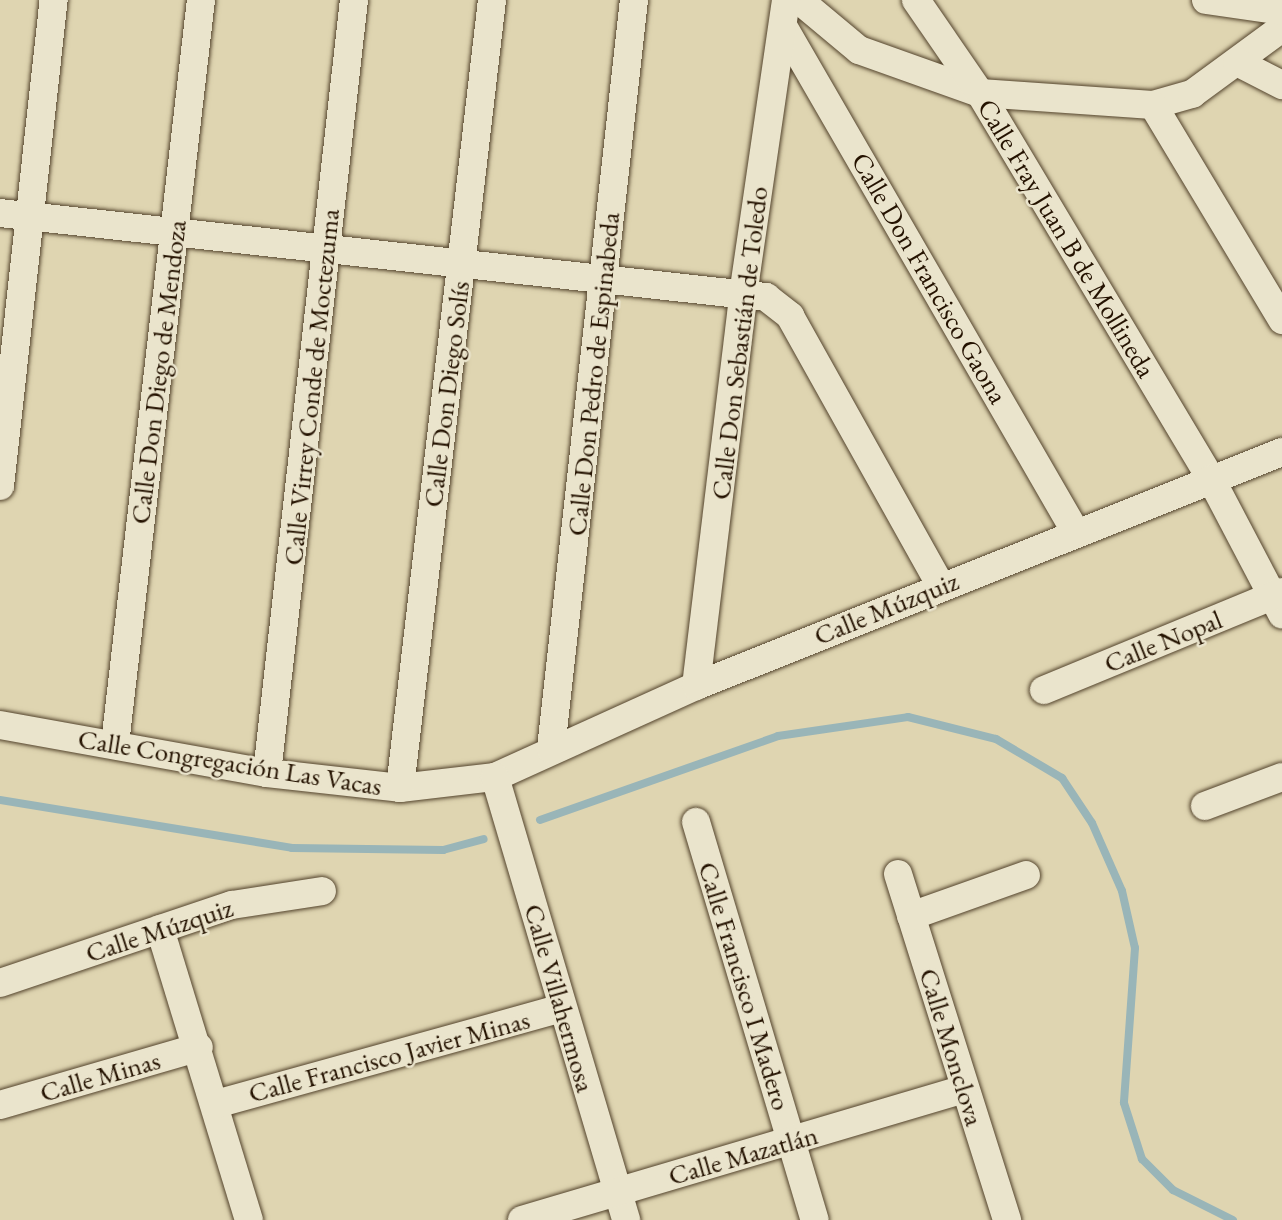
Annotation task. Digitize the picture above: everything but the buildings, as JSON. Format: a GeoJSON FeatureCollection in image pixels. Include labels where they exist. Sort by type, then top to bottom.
{"type":"FeatureCollection","features":[{"type":"Feature","properties":{"kind":"street"},"geometry":{"type":"LineString","coordinates":[[0,486],[54,0]]}},
{"type":"Feature","properties":{"kind":"street","name":"Calle Don Diego de Mendoza"},"geometry":{"type":"LineString","coordinates":[[115,744],[201,0]]}},
{"type":"Feature","properties":{"kind":"street","name":"Calle Virrey Conde de Moctezuma"},"geometry":{"type":"LineString","coordinates":[[267,773],[354,0]]}},
{"type":"Feature","properties":{"kind":"street","name":"Calle Don Diego Solís"},"geometry":{"type":"LineString","coordinates":[[400,788],[492,0]]}},
{"type":"Feature","properties":{"kind":"street","name":"Calle Don Pedro de Espinabeda"},"geometry":{"type":"LineString","coordinates":[[551,749],[634,0]]}},
{"type":"Feature","properties":{"kind":"street"},"geometry":{"type":"LineString","coordinates":[[799,0],[859,50],[980,93],[1154,105],[1192,94],[1282,28]]}},
{"type":"Feature","properties":{"kind":"street","name":"Calle Fray Juan B de Mollineda"},"geometry":{"type":"LineString","coordinates":[[916,0],[980,93],[1211,479],[1279,600]]}},
{"type":"Feature","properties":{"kind":"street"},"geometry":{"type":"LineString","coordinates":[[1206,0],[1282,11]]}},
{"type":"Feature","properties":{"kind":"street","name":"Calle Don Sebastián de Toledo"},"geometry":{"type":"LineString","coordinates":[[696,686],[743,295],[784,13]]}},
{"type":"Feature","properties":{"kind":"street","name":"Calle Don Francisco Gaona"},"geometry":{"type":"LineString","coordinates":[[784,13],[1076,531]]}},
{"type":"Feature","properties":{"kind":"street"},"geometry":{"type":"LineString","coordinates":[[1237,62],[1282,85]]}},
{"type":"Feature","properties":{"kind":"street"},"geometry":{"type":"LineString","coordinates":[[1154,105],[1282,320]]}},
{"type":"Feature","properties":{"kind":"street"},"geometry":{"type":"LineString","coordinates":[[0,213],[766,297],[790,316],[941,586]]}},
{"type":"Feature","properties":{"kind":"street","name":"Calle Múzquiz"},"geometry":{"type":"LineString","coordinates":[[495,777],[551,749],[696,686],[1076,531],[1282,452]]}},
{"type":"Feature","properties":{"kind":"street","name":"Calle Nopal"},"geometry":{"type":"LineString","coordinates":[[1044,690],[1279,600]]}},
{"type":"Feature","properties":{"kind":"street","name":"Calle Congregación Las Vacas"},"geometry":{"type":"LineString","coordinates":[[0,725],[267,773],[400,788],[495,777]]}},
{"type":"Feature","properties":{"kind":"street","name":"Calle Villahermosa"},"geometry":{"type":"LineString","coordinates":[[495,777],[626,1220]]}},
{"type":"Feature","properties":{"kind":"street"},"geometry":{"type":"LineString","coordinates":[[1204,806],[1282,777]]}},
{"type":"Feature","properties":{"kind":"street","name":"Calle Francisco I Madero"},"geometry":{"type":"LineString","coordinates":[[696,822],[815,1220]]}},
{"type":"Feature","properties":{"kind":"street","name":"Calle Monclova"},"geometry":{"type":"LineString","coordinates":[[898,874],[1007,1220]]}},
{"type":"Feature","properties":{"kind":"street"},"geometry":{"type":"LineString","coordinates":[[911,916],[1026,875]]}},
{"type":"Feature","properties":{"kind":"street","name":"Calle Múzquiz"},"geometry":{"type":"LineString","coordinates":[[0,983],[243,902],[322,891]]}},
{"type":"Feature","properties":{"kind":"street"},"geometry":{"type":"LineString","coordinates":[[160,929],[199,1047],[249,1220]]}},
{"type":"Feature","properties":{"kind":"street","name":"Calle Francisco Javier Minas"},"geometry":{"type":"LineString","coordinates":[[216,1104],[562,1008]]}},
{"type":"Feature","properties":{"kind":"street","name":"Calle Minas"},"geometry":{"type":"LineString","coordinates":[[0,1105],[199,1047]]}},
{"type":"Feature","properties":{"kind":"street","name":"Calle Mazatlán"},"geometry":{"type":"LineString","coordinates":[[522,1220],[964,1089]]}},
{"type":"Feature","properties":{"kind":"waterway"},"geometry":{"type":"LineString","coordinates":[[540,820],[778,736],[908,717],[996,739],[1062,778],[1092,823],[1122,891],[1135,948],[1124,1103],[1142,1159],[1173,1190],[1233,1220]]}},
{"type":"Feature","properties":{"kind":"waterway"},"geometry":{"type":"LineString","coordinates":[[0,800],[292,848],[443,850],[484,839]]}}]}
